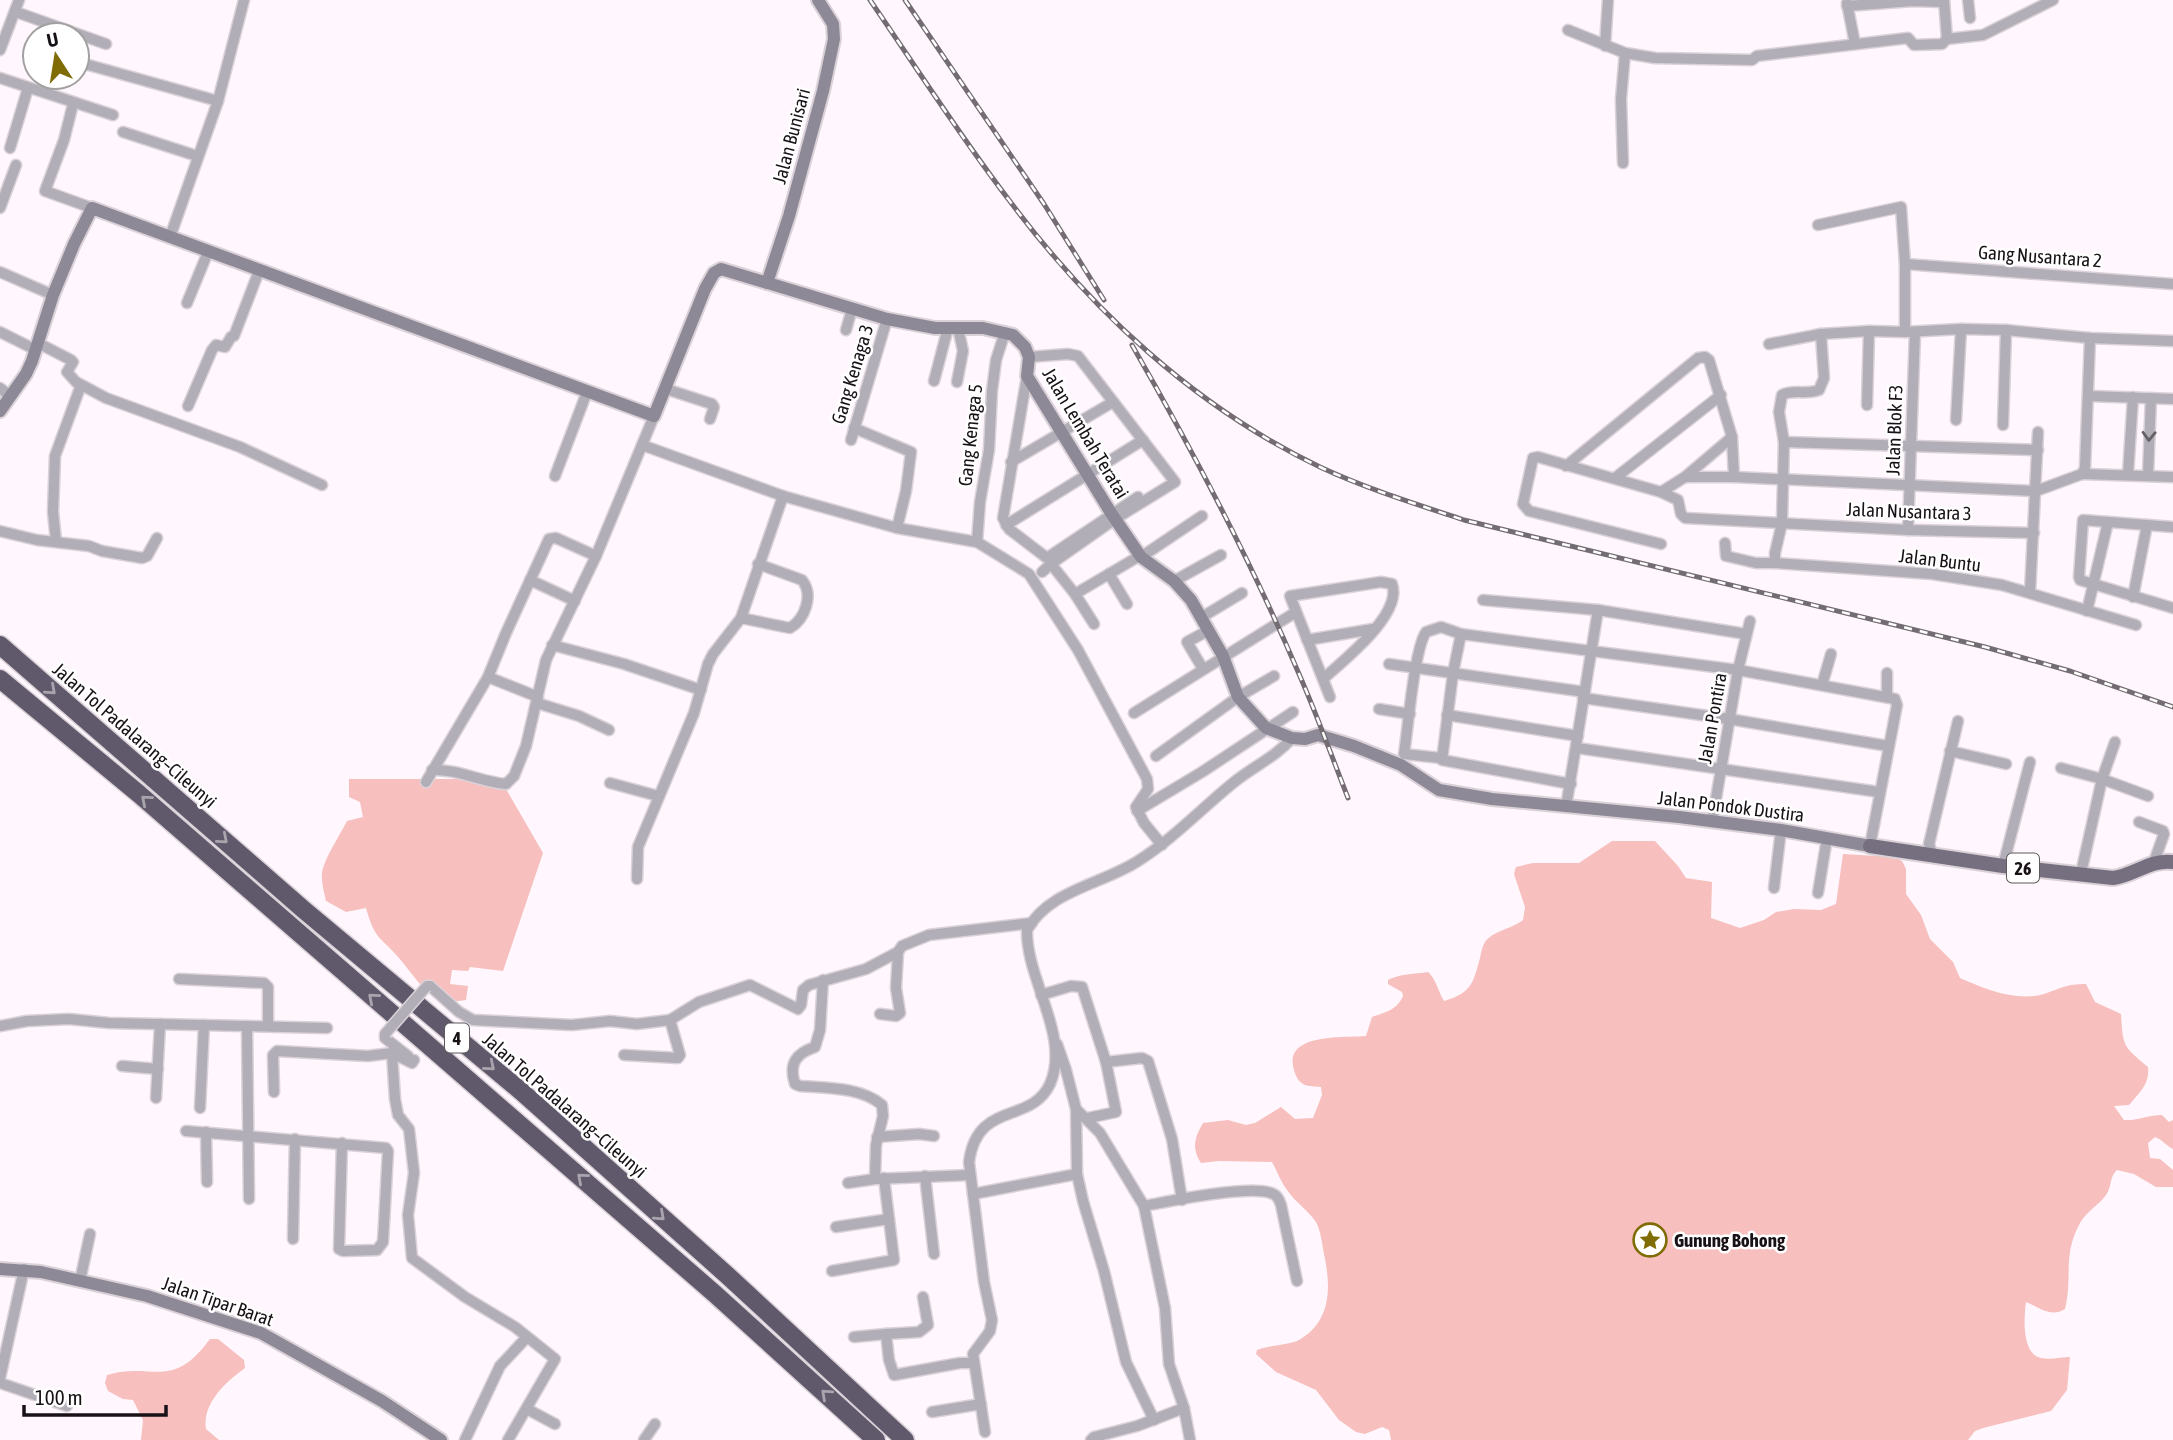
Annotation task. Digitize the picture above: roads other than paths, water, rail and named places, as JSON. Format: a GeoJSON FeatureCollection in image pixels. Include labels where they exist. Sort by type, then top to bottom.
{"type":"FeatureCollection","features":[{"type":"Feature","properties":{"kind":"highway","name":"Jalan Tol Padalarang–Cileunyi"},"geometry":{"type":"LineString","coordinates":[[0,645],[304,910],[522,1092],[728,1276],[905,1440]]}},
{"type":"Feature","properties":{"kind":"highway","name":"4"},"geometry":{"type":"LineString","coordinates":[[0,679],[139,794],[715,1294],[876,1440]]}},
{"type":"Feature","properties":{"kind":"main road","name":"Jalan Bunisari"},"geometry":{"type":"LineString","coordinates":[[767,283],[792,204],[832,52],[833,24],[818,0]]}},
{"type":"Feature","properties":{"kind":"main road"},"geometry":{"type":"LineString","coordinates":[[0,411],[5,392],[26,374],[53,295],[92,208],[654,416],[705,289],[714,273],[725,269],[887,318],[923,326],[983,328],[1005,332]]}},
{"type":"Feature","properties":{"kind":"main road","name":"Jalan Lembah Teratai"},"geometry":{"type":"LineString","coordinates":[[1005,332],[1018,339],[1025,347],[1029,357],[1027,376],[1141,557],[1174,581],[1202,617],[1223,656],[1238,696],[1266,728],[1292,738]]}},
{"type":"Feature","properties":{"kind":"main road","name":"Jalan Pondok Dustira"},"geometry":{"type":"LineString","coordinates":[[1292,738],[1318,735],[1401,765],[1439,790],[1492,799],[1679,817],[1781,830],[2003,866],[2113,878],[2123,877],[2154,862],[2173,862]]}},
{"type":"Feature","properties":{"kind":"main road","name":"Jalan Tipar Barat"},"geometry":{"type":"LineString","coordinates":[[0,1269],[24,1269],[147,1296],[261,1333],[382,1401],[441,1440]]}},
{"type":"Feature","properties":{"kind":"street"},"geometry":{"type":"LineString","coordinates":[[0,50],[19,0]]}},
{"type":"Feature","properties":{"kind":"street"},"geometry":{"type":"LineString","coordinates":[[170,237],[218,101],[244,0]]}},
{"type":"Feature","properties":{"kind":"street"},"geometry":{"type":"LineString","coordinates":[[1605,46],[1608,0]]}},
{"type":"Feature","properties":{"kind":"street"},"geometry":{"type":"LineString","coordinates":[[1968,0],[1970,18]]}},
{"type":"Feature","properties":{"kind":"street"},"geometry":{"type":"LineString","coordinates":[[1947,38],[1983,35],[2053,0]]}},
{"type":"Feature","properties":{"kind":"street"},"geometry":{"type":"LineString","coordinates":[[1568,30],[1625,53],[1655,58],[1752,60],[1757,56],[1908,38],[1914,45],[1942,44],[1947,38],[1944,1],[1847,3],[1855,44]]}},
{"type":"Feature","properties":{"kind":"street"},"geometry":{"type":"LineString","coordinates":[[16,12],[106,44]]}},
{"type":"Feature","properties":{"kind":"street"},"geometry":{"type":"LineString","coordinates":[[1623,163],[1621,99],[1625,53]]}},
{"type":"Feature","properties":{"kind":"street"},"geometry":{"type":"LineString","coordinates":[[91,66],[218,101]]}},
{"type":"Feature","properties":{"kind":"street"},"geometry":{"type":"LineString","coordinates":[[0,78],[21,86]]}},
{"type":"Feature","properties":{"kind":"street"},"geometry":{"type":"LineString","coordinates":[[10,148],[27,91]]}},
{"type":"Feature","properties":{"kind":"street"},"geometry":{"type":"LineString","coordinates":[[37,91],[113,115]]}},
{"type":"Feature","properties":{"kind":"street"},"geometry":{"type":"LineString","coordinates":[[74,104],[46,193],[92,208]]}},
{"type":"Feature","properties":{"kind":"street"},"geometry":{"type":"LineString","coordinates":[[123,132],[197,156]]}},
{"type":"Feature","properties":{"kind":"street"},"geometry":{"type":"LineString","coordinates":[[0,208],[16,164]]}},
{"type":"Feature","properties":{"kind":"street","name":"Jalan Blok F3"},"geometry":{"type":"LineString","coordinates":[[1818,225],[1900,207],[1910,332],[1911,446],[1908,530]]}},
{"type":"Feature","properties":{"kind":"street"},"geometry":{"type":"LineString","coordinates":[[187,303],[208,252]]}},
{"type":"Feature","properties":{"kind":"street","name":"Gang Nusantara 2"},"geometry":{"type":"LineString","coordinates":[[1905,264],[2173,284]]}},
{"type":"Feature","properties":{"kind":"street"},"geometry":{"type":"LineString","coordinates":[[188,406],[212,350],[216,345],[225,347],[234,336],[259,271]]}},
{"type":"Feature","properties":{"kind":"street"},"geometry":{"type":"LineString","coordinates":[[0,272],[53,295]]}},
{"type":"Feature","properties":{"kind":"street"},"geometry":{"type":"LineString","coordinates":[[846,330],[852,309]]}},
{"type":"Feature","properties":{"kind":"street","name":"Gang Kenaga 3"},"geometry":{"type":"LineString","coordinates":[[851,440],[887,318]]}},
{"type":"Feature","properties":{"kind":"street"},"geometry":{"type":"LineString","coordinates":[[934,381],[953,328]]}},
{"type":"Feature","properties":{"kind":"street"},"geometry":{"type":"LineString","coordinates":[[953,328],[963,351],[957,382]]}},
{"type":"Feature","properties":{"kind":"street"},"geometry":{"type":"LineString","coordinates":[[1956,420],[1961,329]]}},
{"type":"Feature","properties":{"kind":"street"},"geometry":{"type":"LineString","coordinates":[[1769,344],[1821,334],[1961,329],[2173,341]]}},
{"type":"Feature","properties":{"kind":"street"},"geometry":{"type":"LineString","coordinates":[[2003,425],[2006,330]]}},
{"type":"Feature","properties":{"kind":"street"},"geometry":{"type":"LineString","coordinates":[[0,331],[71,360],[73,362],[67,372],[81,385],[117,403],[252,451],[322,485]]}},
{"type":"Feature","properties":{"kind":"street"},"geometry":{"type":"LineString","coordinates":[[1867,405],[1869,331]]}},
{"type":"Feature","properties":{"kind":"street","name":"Gang Kenaga 5"},"geometry":{"type":"LineString","coordinates":[[977,542],[980,502],[989,450],[996,360],[1005,332]]}},
{"type":"Feature","properties":{"kind":"street"},"geometry":{"type":"LineString","coordinates":[[1775,563],[1783,523],[1784,442],[1780,412],[1782,395],[1815,392],[1822,385],[1824,378],[1821,334]]}},
{"type":"Feature","properties":{"kind":"street"},"geometry":{"type":"LineString","coordinates":[[2082,474],[2085,468],[2090,338]]}},
{"type":"Feature","properties":{"kind":"street"},"geometry":{"type":"LineString","coordinates":[[1027,376],[1003,519],[1006,525],[1047,558],[1113,516],[1175,482],[1078,356],[1029,357]]}},
{"type":"Feature","properties":{"kind":"street"},"geometry":{"type":"LineString","coordinates":[[1566,466],[1698,358],[1705,357],[1709,360],[1721,395],[1732,437],[1734,477]]}},
{"type":"Feature","properties":{"kind":"street"},"geometry":{"type":"LineString","coordinates":[[56,541],[53,512],[55,456],[81,385]]}},
{"type":"Feature","properties":{"kind":"street"},"geometry":{"type":"LineString","coordinates":[[666,389],[712,404],[714,407],[710,419]]}},
{"type":"Feature","properties":{"kind":"street"},"geometry":{"type":"LineString","coordinates":[[555,476],[587,393]]}},
{"type":"Feature","properties":{"kind":"street"},"geometry":{"type":"LineString","coordinates":[[1615,478],[1721,395]]}},
{"type":"Feature","properties":{"kind":"street"},"geometry":{"type":"LineString","coordinates":[[2089,396],[2173,399]]}},
{"type":"Feature","properties":{"kind":"street"},"geometry":{"type":"LineString","coordinates":[[2129,474],[2133,397]]}},
{"type":"Feature","properties":{"kind":"street"},"geometry":{"type":"LineString","coordinates":[[2148,475],[2151,398]]}},
{"type":"Feature","properties":{"kind":"street"},"geometry":{"type":"LineString","coordinates":[[1012,462],[1113,402]]}},
{"type":"Feature","properties":{"kind":"street"},"geometry":{"type":"LineString","coordinates":[[432,770],[446,770],[492,783],[506,784],[510,781],[526,746],[546,660],[596,556],[654,416]]}},
{"type":"Feature","properties":{"kind":"street"},"geometry":{"type":"LineString","coordinates":[[854,428],[911,452],[906,491],[897,528]]}},
{"type":"Feature","properties":{"kind":"street"},"geometry":{"type":"LineString","coordinates":[[2030,593],[2038,432]]}},
{"type":"Feature","properties":{"kind":"street"},"geometry":{"type":"LineString","coordinates":[[1661,544],[1529,511],[1523,504],[1533,458],[1538,457],[1661,492],[1685,477],[1732,437]]}},
{"type":"Feature","properties":{"kind":"street"},"geometry":{"type":"LineString","coordinates":[[1006,525],[1143,440]]}},
{"type":"Feature","properties":{"kind":"street"},"geometry":{"type":"LineString","coordinates":[[1784,442],[2038,450]]}},
{"type":"Feature","properties":{"kind":"street"},"geometry":{"type":"LineString","coordinates":[[642,444],[783,496],[897,528],[977,542],[1029,574],[1078,650],[1147,779],[1148,789],[1140,800],[1137,811]]}},
{"type":"Feature","properties":{"kind":"street"},"geometry":{"type":"LineString","coordinates":[[1685,477],[2036,491],[2082,474],[2173,477]]}},
{"type":"Feature","properties":{"kind":"street","name":"Jalan Nusantara 3"},"geometry":{"type":"LineString","coordinates":[[1661,492],[1678,500],[1681,514],[1685,518],[1908,530],[2034,533]]}},
{"type":"Feature","properties":{"kind":"street"},"geometry":{"type":"LineString","coordinates":[[638,879],[638,847],[694,713],[713,654],[741,618],[783,496]]}},
{"type":"Feature","properties":{"kind":"street"},"geometry":{"type":"LineString","coordinates":[[1042,572],[1113,516]]}},
{"type":"Feature","properties":{"kind":"street"},"geometry":{"type":"LineString","coordinates":[[1075,594],[1141,557],[1202,516]]}},
{"type":"Feature","properties":{"kind":"street"},"geometry":{"type":"LineString","coordinates":[[2173,527],[2082,521],[2079,577],[2094,586],[2173,606]]}},
{"type":"Feature","properties":{"kind":"street"},"geometry":{"type":"LineString","coordinates":[[2087,611],[2108,522]]}},
{"type":"Feature","properties":{"kind":"street"},"geometry":{"type":"LineString","coordinates":[[2133,597],[2147,525]]}},
{"type":"Feature","properties":{"kind":"street"},"geometry":{"type":"LineString","coordinates":[[0,531],[142,558],[147,556],[157,538]]}},
{"type":"Feature","properties":{"kind":"street"},"geometry":{"type":"LineString","coordinates":[[426,782],[488,677],[530,580],[552,537],[596,556]]}},
{"type":"Feature","properties":{"kind":"street","name":"Jalan Buntu"},"geometry":{"type":"LineString","coordinates":[[1724,543],[1726,556],[1756,563],[1932,574],[2002,585],[2136,625]]}},
{"type":"Feature","properties":{"kind":"street"},"geometry":{"type":"LineString","coordinates":[[1174,581],[1221,555]]}},
{"type":"Feature","properties":{"kind":"street"},"geometry":{"type":"LineString","coordinates":[[741,618],[790,628],[799,623],[806,608],[808,591],[802,580],[758,564]]}},
{"type":"Feature","properties":{"kind":"street"},"geometry":{"type":"LineString","coordinates":[[1051,564],[1094,624]]}},
{"type":"Feature","properties":{"kind":"street"},"geometry":{"type":"LineString","coordinates":[[1109,574],[1127,604]]}},
{"type":"Feature","properties":{"kind":"street"},"geometry":{"type":"LineString","coordinates":[[530,580],[575,601]]}},
{"type":"Feature","properties":{"kind":"street"},"geometry":{"type":"LineString","coordinates":[[1323,679],[1385,617],[1392,603],[1392,584],[1387,582],[1290,597],[1330,697]]}},
{"type":"Feature","properties":{"kind":"street"},"geometry":{"type":"LineString","coordinates":[[1202,617],[1242,593]]}},
{"type":"Feature","properties":{"kind":"street"},"geometry":{"type":"LineString","coordinates":[[1483,600],[1598,610],[1746,634]]}},
{"type":"Feature","properties":{"kind":"street"},"geometry":{"type":"LineString","coordinates":[[1566,807],[1598,610]]}},
{"type":"Feature","properties":{"kind":"street"},"geometry":{"type":"LineString","coordinates":[[1134,713],[1296,612]]}},
{"type":"Feature","properties":{"kind":"street","name":"Jalan Pontira"},"geometry":{"type":"LineString","coordinates":[[1712,822],[1738,670],[1750,621]]}},
{"type":"Feature","properties":{"kind":"street"},"geometry":{"type":"LineString","coordinates":[[1570,784],[1443,762],[1441,758],[1404,754],[1417,667],[1426,632],[1441,627],[1461,634],[1738,670],[1895,699],[1897,703],[1870,846]]}},
{"type":"Feature","properties":{"kind":"street"},"geometry":{"type":"LineString","coordinates":[[1307,640],[1374,629]]}},
{"type":"Feature","properties":{"kind":"street"},"geometry":{"type":"LineString","coordinates":[[1203,669],[1187,642],[1209,630]]}},
{"type":"Feature","properties":{"kind":"street"},"geometry":{"type":"LineString","coordinates":[[1441,758],[1461,634]]}},
{"type":"Feature","properties":{"kind":"street"},"geometry":{"type":"LineString","coordinates":[[552,645],[624,664],[701,690]]}},
{"type":"Feature","properties":{"kind":"street"},"geometry":{"type":"LineString","coordinates":[[1822,685],[1832,654]]}},
{"type":"Feature","properties":{"kind":"street"},"geometry":{"type":"LineString","coordinates":[[1389,664],[1888,746]]}},
{"type":"Feature","properties":{"kind":"street"},"geometry":{"type":"LineString","coordinates":[[1887,673],[1887,696]]}},
{"type":"Feature","properties":{"kind":"street"},"geometry":{"type":"LineString","coordinates":[[1157,756],[1238,696],[1275,676]]}},
{"type":"Feature","properties":{"kind":"street"},"geometry":{"type":"LineString","coordinates":[[488,677],[610,730]]}},
{"type":"Feature","properties":{"kind":"street"},"geometry":{"type":"LineString","coordinates":[[1380,709],[1410,714]]}},
{"type":"Feature","properties":{"kind":"street"},"geometry":{"type":"LineString","coordinates":[[1137,811],[1293,712]]}},
{"type":"Feature","properties":{"kind":"street"},"geometry":{"type":"LineString","coordinates":[[1447,715],[1578,736]]}},
{"type":"Feature","properties":{"kind":"street"},"geometry":{"type":"LineString","coordinates":[[1932,854],[1929,844],[1958,721]]}},
{"type":"Feature","properties":{"kind":"street"},"geometry":{"type":"LineString","coordinates":[[1154,1420],[1126,1362],[1077,1174],[1076,1109],[1041,995],[1027,930],[1052,904],[1135,863],[1162,845],[1231,785],[1282,750],[1292,738]]}},
{"type":"Feature","properties":{"kind":"street"},"geometry":{"type":"LineString","coordinates":[[2081,873],[2102,779],[2115,742]]}},
{"type":"Feature","properties":{"kind":"street"},"geometry":{"type":"LineString","coordinates":[[1577,748],[1879,792]]}},
{"type":"Feature","properties":{"kind":"street"},"geometry":{"type":"LineString","coordinates":[[1950,751],[2006,764]]}},
{"type":"Feature","properties":{"kind":"street"},"geometry":{"type":"LineString","coordinates":[[2003,866],[2030,762]]}},
{"type":"Feature","properties":{"kind":"street"},"geometry":{"type":"LineString","coordinates":[[2061,768],[2148,796]]}},
{"type":"Feature","properties":{"kind":"street"},"geometry":{"type":"LineString","coordinates":[[610,783],[658,796]]}},
{"type":"Feature","properties":{"kind":"street"},"geometry":{"type":"LineString","coordinates":[[1137,811],[1162,845]]}},
{"type":"Feature","properties":{"kind":"street"},"geometry":{"type":"LineString","coordinates":[[2139,822],[2163,831],[2154,862]]}},
{"type":"Feature","properties":{"kind":"street"},"geometry":{"type":"LineString","coordinates":[[1774,888],[1781,830]]}},
{"type":"Feature","properties":{"kind":"street"},"geometry":{"type":"LineString","coordinates":[[1818,893],[1827,838]]}},
{"type":"Feature","properties":{"kind":"street"},"geometry":{"type":"LineString","coordinates":[[274,1092],[273,1055],[277,1051],[368,1056],[392,1053],[412,1063],[414,1061],[385,1038],[385,1034],[427,986],[473,1020],[572,1025],[610,1021],[637,1024],[670,1020],[699,1002],[744,985],[756,986],[798,1009],[803,990],[823,980],[866,969],[898,952],[902,946],[929,935],[1032,923]]}},
{"type":"Feature","properties":{"kind":"street"},"geometry":{"type":"LineString","coordinates":[[880,1014],[896,1016],[900,1013],[896,988],[898,952]]}},
{"type":"Feature","properties":{"kind":"street"},"geometry":{"type":"LineString","coordinates":[[179,979],[264,983],[268,988],[268,1025]]}},
{"type":"Feature","properties":{"kind":"street"},"geometry":{"type":"LineString","coordinates":[[823,980],[819,1037],[815,1047],[802,1051],[795,1060],[794,1080],[798,1086],[854,1092],[878,1102],[883,1110],[877,1136],[879,1179],[889,1219],[894,1260],[832,1272]]}},
{"type":"Feature","properties":{"kind":"street"},"geometry":{"type":"LineString","coordinates":[[1041,995],[1071,986],[1082,987],[1096,1038],[1106,1062],[1116,1112],[1088,1118]]}},
{"type":"Feature","properties":{"kind":"street"},"geometry":{"type":"LineString","coordinates":[[0,1026],[27,1021],[69,1019],[109,1023],[327,1028]]}},
{"type":"Feature","properties":{"kind":"street"},"geometry":{"type":"LineString","coordinates":[[624,1055],[674,1059],[679,1057],[670,1020]]}},
{"type":"Feature","properties":{"kind":"street"},"geometry":{"type":"LineString","coordinates":[[156,1098],[160,1024]]}},
{"type":"Feature","properties":{"kind":"street"},"geometry":{"type":"LineString","coordinates":[[200,1108],[204,1025]]}},
{"type":"Feature","properties":{"kind":"street"},"geometry":{"type":"LineString","coordinates":[[247,1026],[249,1199]]}},
{"type":"Feature","properties":{"kind":"street"},"geometry":{"type":"LineString","coordinates":[[985,1432],[973,1353],[990,1331],[992,1320],[984,1282],[970,1175],[970,1151],[979,1130],[986,1124],[1028,1105],[1049,1086],[1056,1040]]}},
{"type":"Feature","properties":{"kind":"street"},"geometry":{"type":"LineString","coordinates":[[392,1053],[395,1099],[398,1115],[409,1129],[414,1173],[408,1215],[412,1258],[554,1358],[555,1362],[507,1440],[499,1440]]}},
{"type":"Feature","properties":{"kind":"street"},"geometry":{"type":"LineString","coordinates":[[1106,1062],[1142,1058],[1148,1061],[1172,1139],[1182,1200]]}},
{"type":"Feature","properties":{"kind":"street"},"geometry":{"type":"LineString","coordinates":[[122,1066],[158,1069]]}},
{"type":"Feature","properties":{"kind":"street"},"geometry":{"type":"LineString","coordinates":[[1076,1109],[1088,1118],[1125,1171],[1144,1206],[1165,1308],[1169,1364],[1184,1408],[1190,1440]]}},
{"type":"Feature","properties":{"kind":"street"},"geometry":{"type":"LineString","coordinates":[[186,1131],[295,1139],[342,1143],[383,1147],[388,1151],[383,1242],[382,1247],[377,1250],[339,1249],[342,1143]]}},
{"type":"Feature","properties":{"kind":"street"},"geometry":{"type":"LineString","coordinates":[[206,1132],[207,1182]]}},
{"type":"Feature","properties":{"kind":"street"},"geometry":{"type":"LineString","coordinates":[[877,1136],[934,1136]]}},
{"type":"Feature","properties":{"kind":"street"},"geometry":{"type":"LineString","coordinates":[[293,1239],[295,1139]]}},
{"type":"Feature","properties":{"kind":"street"},"geometry":{"type":"LineString","coordinates":[[973,1194],[1077,1174]]}},
{"type":"Feature","properties":{"kind":"street"},"geometry":{"type":"LineString","coordinates":[[848,1183],[970,1175]]}},
{"type":"Feature","properties":{"kind":"street"},"geometry":{"type":"LineString","coordinates":[[925,1176],[934,1254]]}},
{"type":"Feature","properties":{"kind":"street"},"geometry":{"type":"LineString","coordinates":[[1144,1206],[1250,1191],[1262,1191],[1278,1196],[1297,1281]]}},
{"type":"Feature","properties":{"kind":"street"},"geometry":{"type":"LineString","coordinates":[[836,1227],[889,1219]]}},
{"type":"Feature","properties":{"kind":"street"},"geometry":{"type":"LineString","coordinates":[[80,1281],[90,1234]]}},
{"type":"Feature","properties":{"kind":"street"},"geometry":{"type":"LineString","coordinates":[[24,1269],[0,1381],[67,1406]]}},
{"type":"Feature","properties":{"kind":"street"},"geometry":{"type":"LineString","coordinates":[[854,1337],[919,1332],[928,1325],[923,1297]]}},
{"type":"Feature","properties":{"kind":"street"},"geometry":{"type":"LineString","coordinates":[[886,1334],[889,1360],[896,1376],[974,1363]]}},
{"type":"Feature","properties":{"kind":"street"},"geometry":{"type":"LineString","coordinates":[[465,1440],[502,1363],[527,1337]]}},
{"type":"Feature","properties":{"kind":"street"},"geometry":{"type":"LineString","coordinates":[[932,1412],[981,1404]]}},
{"type":"Feature","properties":{"kind":"street"},"geometry":{"type":"LineString","coordinates":[[1091,1440],[1184,1408]]}},
{"type":"Feature","properties":{"kind":"street"},"geometry":{"type":"LineString","coordinates":[[527,1409],[555,1424]]}},
{"type":"Feature","properties":{"kind":"street"},"geometry":{"type":"LineString","coordinates":[[643,1440],[655,1424]]}},
{"type":"Feature","properties":{"kind":"railway"},"geometry":{"type":"LineString","coordinates":[[870,0],[991,176],[1075,280],[1110,317],[1188,385],[1274,443],[1356,482],[1464,520],[1985,647],[2070,671],[2173,707]]}},
{"type":"Feature","properties":{"kind":"railway"},"geometry":{"type":"LineString","coordinates":[[905,0],[1044,204],[1104,300]]}},
{"type":"Feature","properties":{"kind":"railway"},"geometry":{"type":"LineString","coordinates":[[1132,345],[1241,548],[1306,689],[1348,798]]}},
{"type":"Feature","properties":{"kind":"place","name":"Gunung Bohong"},"geometry":{"type":"Point","coordinates":[1650,1240]}}]}
